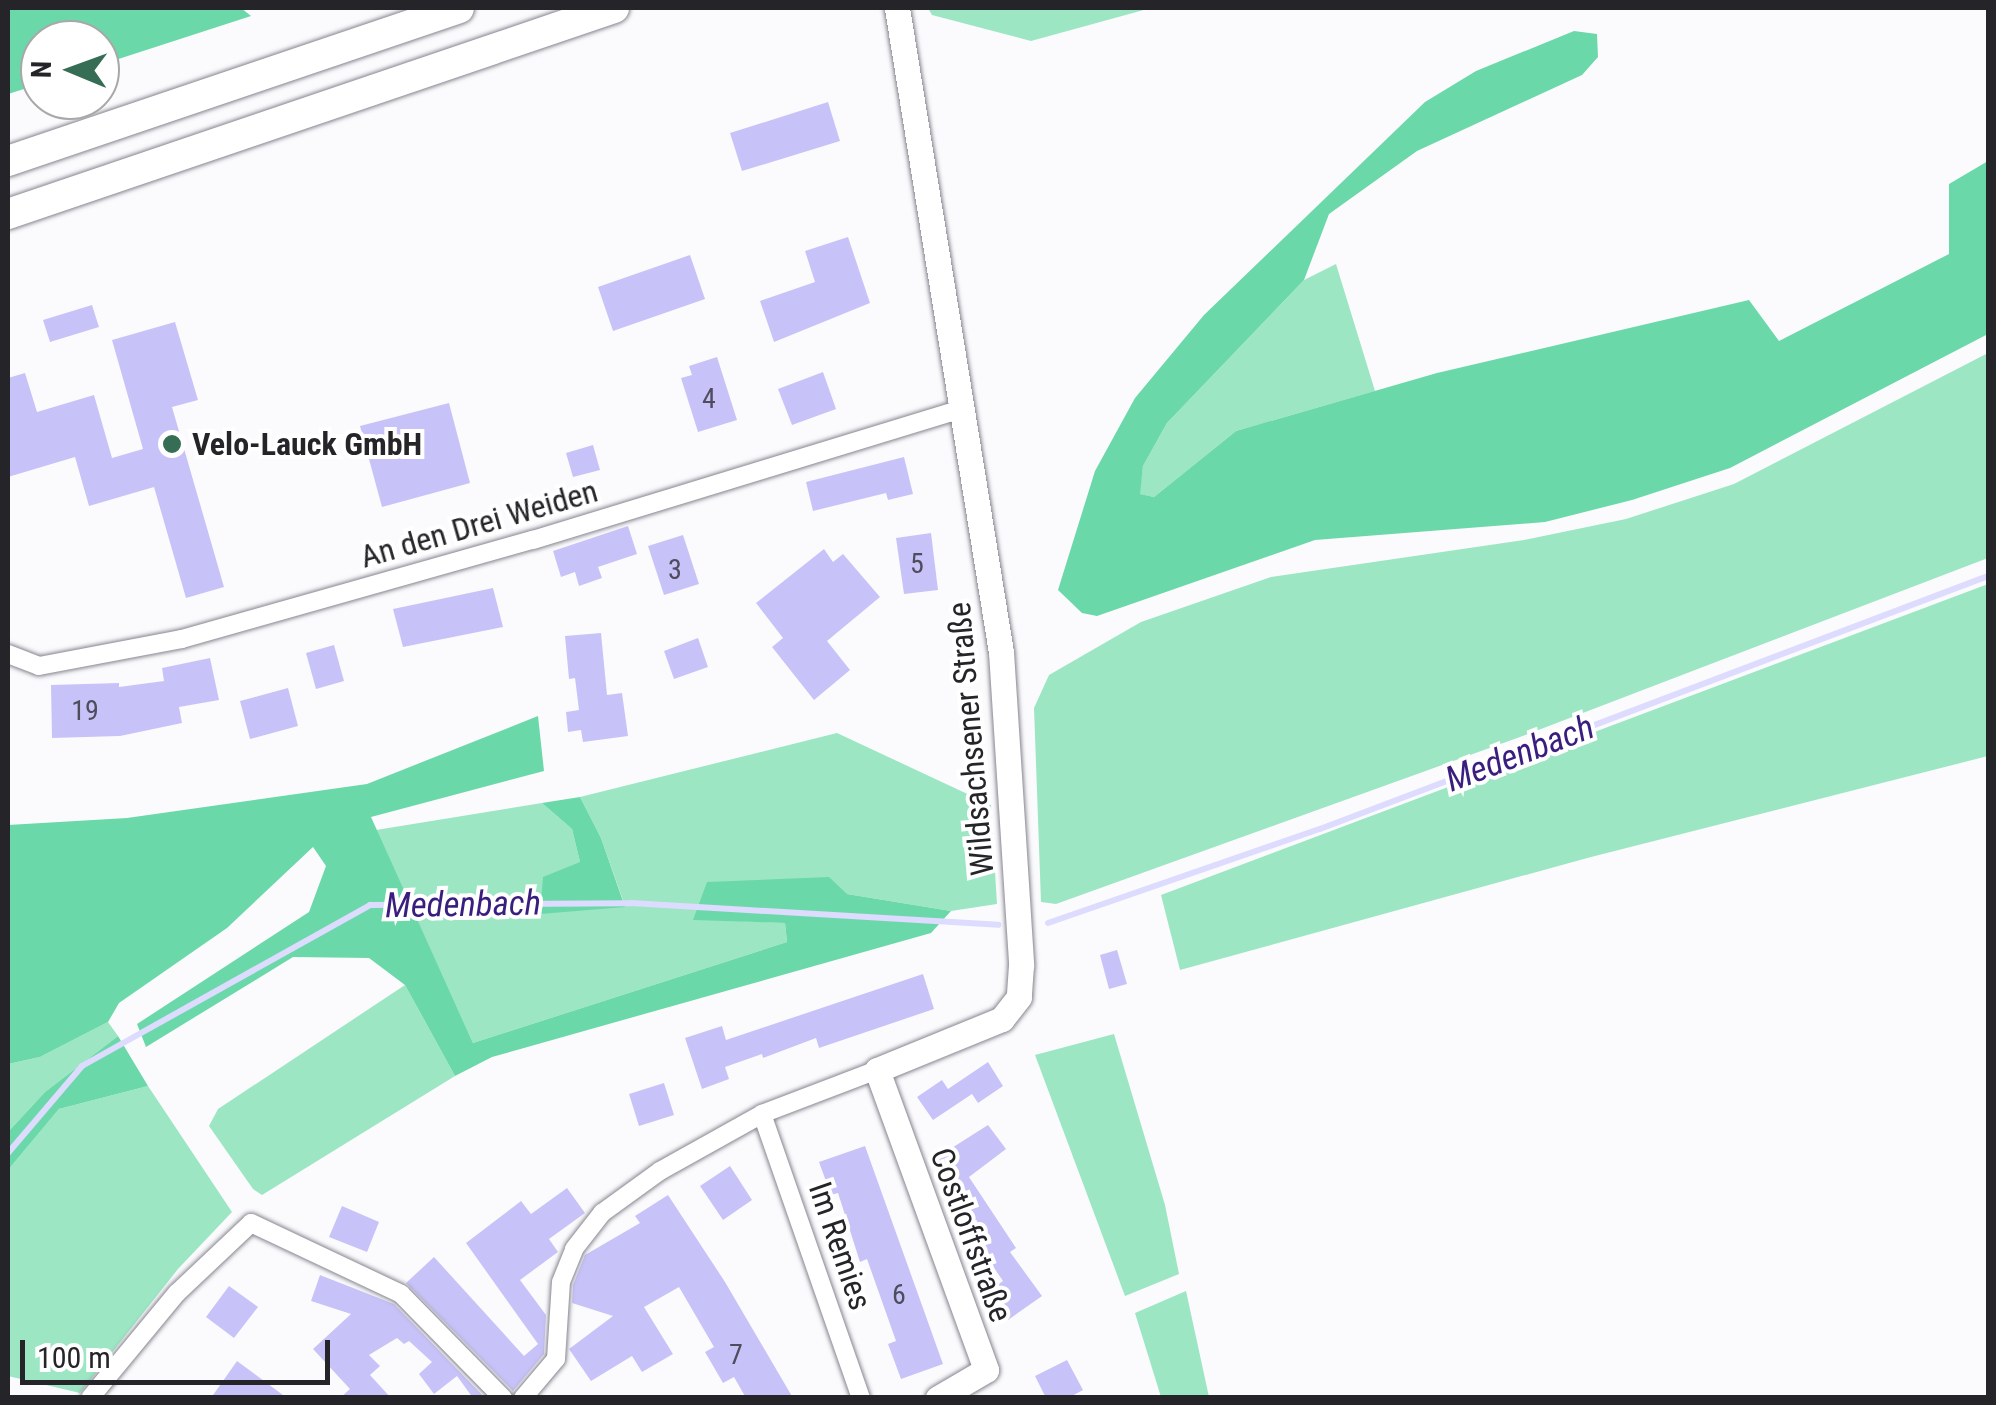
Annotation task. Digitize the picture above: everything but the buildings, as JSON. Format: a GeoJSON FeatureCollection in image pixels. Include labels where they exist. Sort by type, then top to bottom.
{"type":"FeatureCollection","features":[{"type":"Feature","properties":{"kind":"highway"},"geometry":{"type":"LineString","coordinates":[[8,161],[459,8]]}},
{"type":"Feature","properties":{"kind":"highway"},"geometry":{"type":"LineString","coordinates":[[8,214],[614,8]]}},
{"type":"Feature","properties":{"kind":"main road","name":"Wildsachsener Straße"},"geometry":{"type":"LineString","coordinates":[[877,1070],[1002,1019],[1014,1008],[1021,987],[1001,652],[897,8]]}},
{"type":"Feature","properties":{"kind":"main road","name":"Costloffstraße"},"geometry":{"type":"LineString","coordinates":[[877,1070],[986,1370],[938,1398]]}},
{"type":"Feature","properties":{"kind":"street","name":"An den Drei Weiden"},"geometry":{"type":"LineString","coordinates":[[8,654],[39,666],[182,639],[533,540],[962,409]]}},
{"type":"Feature","properties":{"kind":"street","name":"Wildsachsener Straße"},"geometry":{"type":"LineString","coordinates":[[522,1398],[556,1359],[561,1282],[574,1249],[602,1213],[660,1171],[762,1114],[877,1070]]}},
{"type":"Feature","properties":{"kind":"street","name":"Im Remies"},"geometry":{"type":"LineString","coordinates":[[762,1114],[861,1398]]}},
{"type":"Feature","properties":{"kind":"street"},"geometry":{"type":"LineString","coordinates":[[90,1398],[177,1293],[251,1223],[400,1294],[502,1398]]}},
{"type":"Feature","properties":{"kind":"green space"},"geometry":{"type":"Polygon","coordinates":[[[8,8],[241,8],[251,16],[120,59],[120,20],[20,20],[20,90],[8,94],[8,8]]]}},
{"type":"Feature","properties":{"kind":"green space"},"geometry":{"type":"Polygon","coordinates":[[[928,8],[1151,8],[1031,41],[932,15],[928,8]]]}},
{"type":"Feature","properties":{"kind":"green space"},"geometry":{"type":"Polygon","coordinates":[[[1574,31],[1597,34],[1598,57],[1582,75],[1417,151],[1329,214],[1304,280],[1167,423],[1143,466],[1140,494],[1154,497],[1236,431],[1437,373],[1749,300],[1779,341],[1949,254],[1949,184],[1988,161],[1988,334],[1730,468],[1632,500],[1545,522],[1315,540],[1097,616],[1082,613],[1058,590],[1095,471],[1135,398],[1204,315],[1425,102],[1476,71],[1574,31]]]}},
{"type":"Feature","properties":{"kind":"green space"},"geometry":{"type":"Polygon","coordinates":[[[1336,264],[1375,391],[1236,431],[1154,497],[1139,494],[1143,466],[1167,423],[1304,280],[1336,264]]]}},
{"type":"Feature","properties":{"kind":"green space"},"geometry":{"type":"Polygon","coordinates":[[[1988,353],[1988,558],[1520,737],[1056,904],[1041,902],[1034,708],[1049,675],[1141,622],[1271,577],[1524,540],[1626,519],[1734,484],[1988,353]]]}},
{"type":"Feature","properties":{"kind":"green space"},"geometry":{"type":"Polygon","coordinates":[[[1988,584],[1988,756],[1591,857],[1180,970],[1161,895],[1988,584]]]}},
{"type":"Feature","properties":{"kind":"green space"},"geometry":{"type":"Polygon","coordinates":[[[538,716],[544,771],[371,817],[473,1043],[787,942],[785,923],[693,920],[707,882],[829,877],[847,894],[951,911],[931,933],[492,1057],[455,1076],[405,985],[369,958],[293,957],[146,1047],[137,1024],[309,912],[326,866],[313,847],[227,928],[119,1003],[108,1022],[40,1057],[8,1064],[8,825],[127,818],[367,784],[538,716]]]}},
{"type":"Feature","properties":{"kind":"green space"},"geometry":{"type":"Polygon","coordinates":[[[837,733],[991,805],[997,904],[951,911],[847,894],[708,882],[694,919],[785,923],[787,942],[473,1043],[376,830],[542,803],[572,829],[580,862],[625,906],[601,838],[580,797],[837,733]]]}},
{"type":"Feature","properties":{"kind":"green space"},"geometry":{"type":"Polygon","coordinates":[[[580,797],[601,838],[625,907],[540,914],[543,877],[580,862],[572,829],[542,803],[580,797]]]}},
{"type":"Feature","properties":{"kind":"green space"},"geometry":{"type":"Polygon","coordinates":[[[405,985],[455,1076],[262,1195],[253,1189],[209,1126],[218,1109],[405,985]]]}},
{"type":"Feature","properties":{"kind":"green space"},"geometry":{"type":"Polygon","coordinates":[[[108,1022],[118,1036],[45,1092],[8,1132],[8,1064],[40,1057],[108,1022]]]}},
{"type":"Feature","properties":{"kind":"green space"},"geometry":{"type":"Polygon","coordinates":[[[1114,1034],[1165,1205],[1179,1274],[1125,1296],[1035,1055],[1114,1034]]]}},
{"type":"Feature","properties":{"kind":"green space"},"geometry":{"type":"Polygon","coordinates":[[[118,1036],[148,1086],[59,1109],[8,1170],[8,1132],[45,1092],[118,1036]]]}},
{"type":"Feature","properties":{"kind":"green space"},"geometry":{"type":"Polygon","coordinates":[[[148,1086],[232,1212],[178,1269],[80,1393],[8,1376],[8,1170],[59,1109],[148,1086]]]}},
{"type":"Feature","properties":{"kind":"green space"},"geometry":{"type":"Polygon","coordinates":[[[1186,1291],[1209,1397],[1161,1397],[1135,1313],[1186,1291]]]}},
{"type":"Feature","properties":{"kind":"waterway","name":"Medenbach"},"geometry":{"type":"LineString","coordinates":[[1048,923],[1320,829],[1988,576]]}},
{"type":"Feature","properties":{"kind":"waterway","name":"Medenbach"},"geometry":{"type":"LineString","coordinates":[[8,1153],[82,1066],[370,905],[631,903],[998,925]]}},
{"type":"Feature","properties":{"kind":"place","name":"Velo-Lauck GmbH"},"geometry":{"type":"Point","coordinates":[172,444]}}]}
